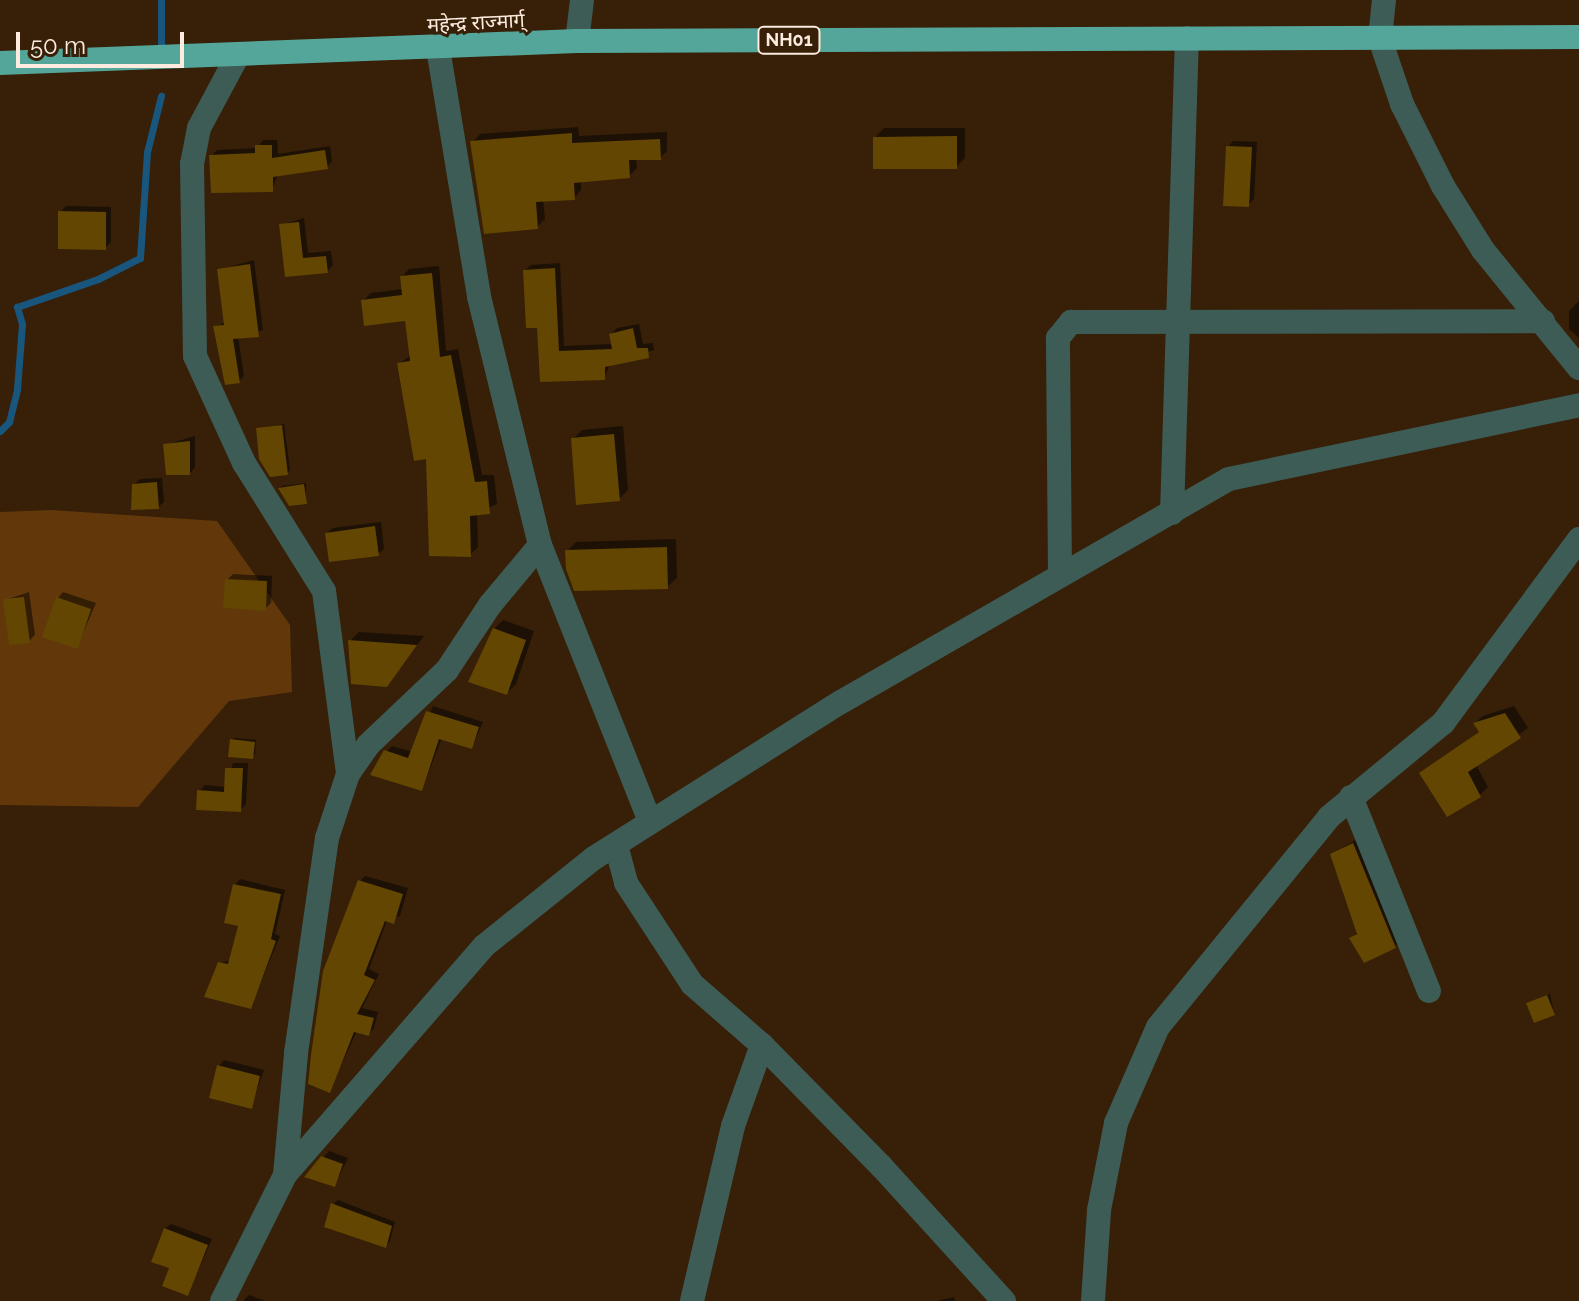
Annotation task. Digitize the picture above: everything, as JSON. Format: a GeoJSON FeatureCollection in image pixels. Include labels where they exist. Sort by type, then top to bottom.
{"type":"FeatureCollection","features":[{"type":"Feature","properties":{"kind":"highway","name":"महेन्द्र राज्मार्ग्"},"geometry":{"type":"LineString","coordinates":[[0,63],[438,49],[577,41],[1579,37]]}},
{"type":"Feature","properties":{"kind":"street"},"geometry":{"type":"LineString","coordinates":[[577,41],[582,0]]}},
{"type":"Feature","properties":{"kind":"street"},"geometry":{"type":"LineString","coordinates":[[1384,0],[1380,39],[1402,104],[1443,186],[1483,250],[1579,368]]}},
{"type":"Feature","properties":{"kind":"street"},"geometry":{"type":"LineString","coordinates":[[1172,513],[1187,38]]}},
{"type":"Feature","properties":{"kind":"street"},"geometry":{"type":"LineString","coordinates":[[438,49],[479,296],[540,545],[650,822]]}},
{"type":"Feature","properties":{"kind":"street"},"geometry":{"type":"LineString","coordinates":[[238,55],[199,128],[192,164],[195,356],[244,463],[324,591],[348,774]]}},
{"type":"Feature","properties":{"kind":"street"},"geometry":{"type":"LineString","coordinates":[[1060,575],[1062,328],[1071,322],[1543,321]]}},
{"type":"Feature","properties":{"kind":"street"},"geometry":{"type":"LineString","coordinates":[[222,1301],[285,1175],[484,946],[650,822],[841,702],[1229,479],[1579,405]]}},
{"type":"Feature","properties":{"kind":"street"},"geometry":{"type":"LineString","coordinates":[[1093,1301],[1099,1210],[1116,1123],[1134,1072],[1158,1027],[1196,976],[1351,797],[1443,723],[1579,539]]}},
{"type":"Feature","properties":{"kind":"street"},"geometry":{"type":"LineString","coordinates":[[285,1175],[296,1053],[327,838],[348,774],[368,745],[447,670],[490,605],[540,545]]}},
{"type":"Feature","properties":{"kind":"street"},"geometry":{"type":"LineString","coordinates":[[1351,797],[1429,991]]}},
{"type":"Feature","properties":{"kind":"street"},"geometry":{"type":"LineString","coordinates":[[616,845],[626,883],[692,984],[762,1045],[1004,1301]]}},
{"type":"Feature","properties":{"kind":"street"},"geometry":{"type":"LineString","coordinates":[[692,1301],[733,1126],[762,1045]]}},
{"type":"Feature","properties":{"kind":"shaded area"},"geometry":{"type":"Polygon","coordinates":[[[51,510],[217,521],[290,625],[292,692],[229,701],[138,807],[0,805],[0,512],[51,510]]]}},
{"type":"Feature","properties":{"kind":"building"},"geometry":{"type":"Polygon","coordinates":[[[572,133],[572,143],[660,139],[661,160],[629,160],[630,178],[574,183],[575,200],[536,202],[538,229],[484,234],[470,141],[572,133]]]}},
{"type":"Feature","properties":{"kind":"building"},"geometry":{"type":"Polygon","coordinates":[[[957,136],[957,169],[873,169],[873,137],[957,136]]]}},
{"type":"Feature","properties":{"kind":"building"},"geometry":{"type":"Polygon","coordinates":[[[255,145],[272,145],[272,158],[325,150],[328,169],[273,177],[273,192],[211,193],[209,155],[255,153],[255,145]]]}},
{"type":"Feature","properties":{"kind":"building"},"geometry":{"type":"Polygon","coordinates":[[[1226,146],[1252,147],[1249,207],[1223,206],[1226,146]]]}},
{"type":"Feature","properties":{"kind":"building"},"geometry":{"type":"Polygon","coordinates":[[[58,211],[106,212],[106,250],[58,249],[58,211]]]}},
{"type":"Feature","properties":{"kind":"building"},"geometry":{"type":"Polygon","coordinates":[[[299,222],[303,258],[326,256],[328,273],[285,277],[279,224],[299,222]]]}},
{"type":"Feature","properties":{"kind":"building"},"geometry":{"type":"Polygon","coordinates":[[[250,264],[259,337],[233,339],[240,383],[225,385],[213,326],[224,325],[217,269],[250,264]]]}},
{"type":"Feature","properties":{"kind":"building"},"geometry":{"type":"Polygon","coordinates":[[[555,268],[559,351],[612,349],[609,334],[633,328],[637,348],[648,348],[649,358],[605,367],[605,380],[540,382],[537,328],[526,328],[523,270],[555,268]]]}},
{"type":"Feature","properties":{"kind":"building"},"geometry":{"type":"Polygon","coordinates":[[[432,273],[440,357],[451,355],[475,482],[487,481],[490,514],[470,516],[471,557],[429,556],[426,459],[414,461],[397,363],[410,361],[405,321],[364,326],[361,300],[402,295],[400,276],[432,273]]]}},
{"type":"Feature","properties":{"kind":"building"},"geometry":{"type":"Polygon","coordinates":[[[282,425],[288,475],[270,477],[259,459],[256,428],[282,425]]]}},
{"type":"Feature","properties":{"kind":"building"},"geometry":{"type":"Polygon","coordinates":[[[614,434],[620,501],[576,505],[571,438],[614,434]]]}},
{"type":"Feature","properties":{"kind":"building"},"geometry":{"type":"Polygon","coordinates":[[[190,441],[190,475],[166,475],[163,444],[190,441]]]}},
{"type":"Feature","properties":{"kind":"building"},"geometry":{"type":"Polygon","coordinates":[[[157,482],[159,509],[131,510],[132,484],[157,482]]]}},
{"type":"Feature","properties":{"kind":"building"},"geometry":{"type":"Polygon","coordinates":[[[304,484],[307,504],[289,506],[278,488],[304,484]]]}},
{"type":"Feature","properties":{"kind":"building"},"geometry":{"type":"Polygon","coordinates":[[[375,526],[379,556],[329,562],[325,533],[375,526]]]}},
{"type":"Feature","properties":{"kind":"building"},"geometry":{"type":"Polygon","coordinates":[[[667,547],[668,589],[574,591],[566,569],[565,550],[667,547]]]}},
{"type":"Feature","properties":{"kind":"building"},"geometry":{"type":"Polygon","coordinates":[[[225,579],[267,581],[266,611],[223,608],[225,579]]]}},
{"type":"Feature","properties":{"kind":"building"},"geometry":{"type":"Polygon","coordinates":[[[24,597],[30,643],[9,645],[3,599],[24,597]]]}},
{"type":"Feature","properties":{"kind":"building"},"geometry":{"type":"Polygon","coordinates":[[[56,597],[91,609],[78,649],[42,637],[56,597]]]}},
{"type":"Feature","properties":{"kind":"building"},"geometry":{"type":"Polygon","coordinates":[[[493,628],[526,640],[507,695],[468,682],[493,628]]]}},
{"type":"Feature","properties":{"kind":"building"},"geometry":{"type":"Polygon","coordinates":[[[348,640],[417,645],[387,687],[351,684],[348,640]]]}},
{"type":"Feature","properties":{"kind":"building"},"geometry":{"type":"Polygon","coordinates":[[[426,711],[479,727],[472,749],[439,739],[422,791],[370,775],[384,750],[408,758],[426,711]]]}},
{"type":"Feature","properties":{"kind":"building"},"geometry":{"type":"Polygon","coordinates":[[[1505,713],[1521,738],[1468,772],[1481,797],[1447,817],[1419,773],[1479,732],[1473,723],[1505,713]]]}},
{"type":"Feature","properties":{"kind":"building"},"geometry":{"type":"Polygon","coordinates":[[[230,739],[255,742],[253,759],[228,757],[230,739]]]}},
{"type":"Feature","properties":{"kind":"building"},"geometry":{"type":"Polygon","coordinates":[[[225,768],[243,768],[241,812],[196,810],[197,790],[224,792],[225,768]]]}},
{"type":"Feature","properties":{"kind":"building"},"geometry":{"type":"Polygon","coordinates":[[[1353,843],[1396,948],[1364,963],[1349,938],[1357,934],[1330,854],[1353,843]]]}},
{"type":"Feature","properties":{"kind":"building"},"geometry":{"type":"Polygon","coordinates":[[[358,880],[403,894],[394,924],[385,921],[364,975],[375,980],[357,1014],[374,1018],[369,1036],[354,1032],[330,1093],[308,1084],[311,1055],[323,971],[358,880]]]}},
{"type":"Feature","properties":{"kind":"building"},"geometry":{"type":"Polygon","coordinates":[[[233,884],[281,894],[271,939],[276,941],[251,1009],[204,997],[218,962],[228,964],[238,926],[224,923],[233,884]]]}},
{"type":"Feature","properties":{"kind":"building"},"geometry":{"type":"Polygon","coordinates":[[[1547,995],[1555,1015],[1534,1023],[1526,1003],[1547,995]]]}},
{"type":"Feature","properties":{"kind":"building"},"geometry":{"type":"Polygon","coordinates":[[[217,1065],[260,1076],[252,1109],[209,1098],[217,1065]]]}},
{"type":"Feature","properties":{"kind":"building"},"geometry":{"type":"Polygon","coordinates":[[[321,1156],[343,1164],[335,1187],[304,1177],[321,1156]]]}},
{"type":"Feature","properties":{"kind":"building"},"geometry":{"type":"Polygon","coordinates":[[[331,1203],[392,1226],[386,1248],[324,1227],[331,1203]]]}},
{"type":"Feature","properties":{"kind":"building"},"geometry":{"type":"Polygon","coordinates":[[[164,1228],[208,1245],[188,1296],[162,1286],[169,1268],[151,1262],[164,1228]]]}},
{"type":"Feature","properties":{"kind":"waterway"},"geometry":{"type":"LineString","coordinates":[[161,0],[161,45]]}},
{"type":"Feature","properties":{"kind":"waterway"},"geometry":{"type":"LineString","coordinates":[[0,431],[9,422],[17,389],[22,324],[17,307],[98,279],[140,258],[147,152],[161,96]]}}]}
